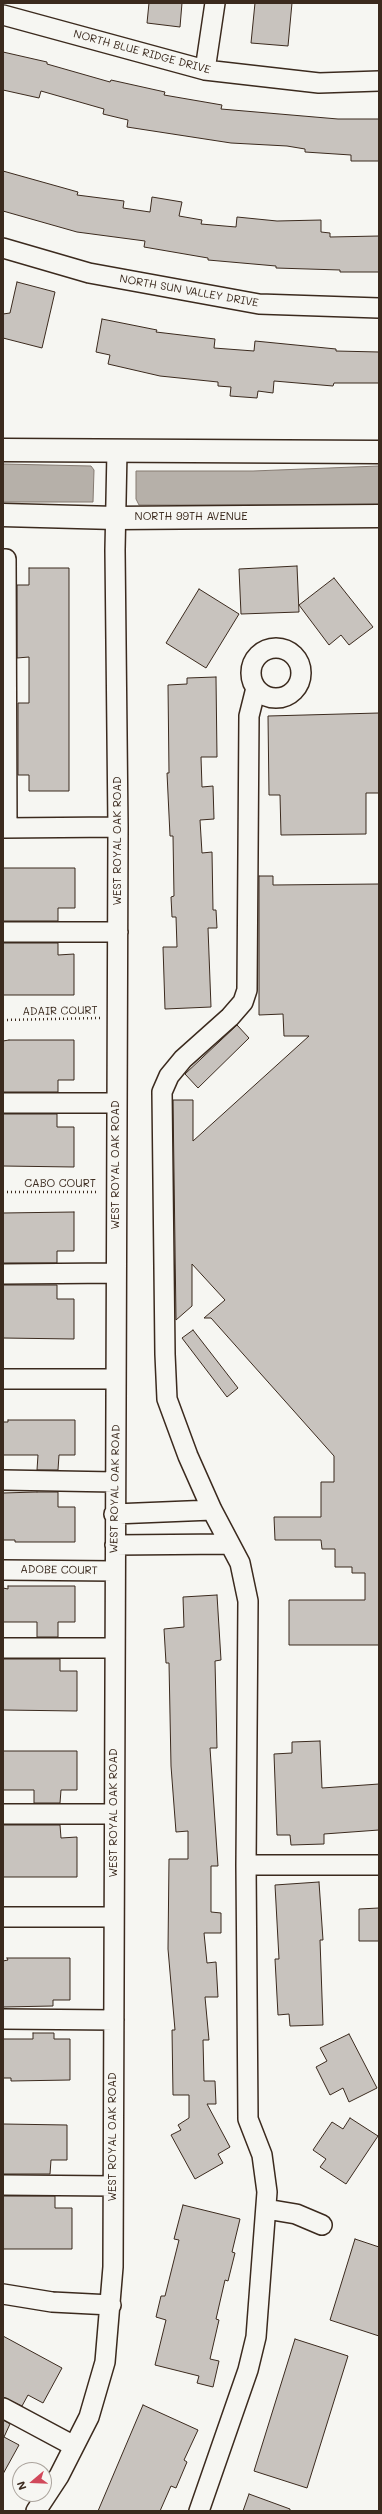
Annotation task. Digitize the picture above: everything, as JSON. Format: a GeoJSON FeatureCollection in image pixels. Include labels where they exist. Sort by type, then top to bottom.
{"type":"FeatureCollection","features":[{"type":"Feature","properties":{"kind":"main road"},"geometry":{"type":"LineString","coordinates":[[3,450],[379,452]]}},
{"type":"Feature","properties":{"kind":"main road","name":"NORTH 99TH AVENUE"},"geometry":{"type":"LineString","coordinates":[[3,515],[115,518],[379,516]]}},
{"type":"Feature","properties":{"kind":"street"},"geometry":{"type":"LineString","coordinates":[[205,70],[215,3]]}},
{"type":"Feature","properties":{"kind":"street","name":"NORTH BLUE RIDGE DRIVE"},"geometry":{"type":"LineString","coordinates":[[3,15],[205,70],[319,83],[379,81]]}},
{"type":"Feature","properties":{"kind":"street","name":"NORTH SUN VALLEY DRIVE"},"geometry":{"type":"LineString","coordinates":[[3,248],[90,273],[259,304],[379,308]]}},
{"type":"Feature","properties":{"kind":"street","name":"WEST ROYAL OAK ROAD"},"geometry":{"type":"LineString","coordinates":[[36,2511],[59,2476],[89,2417],[105,2362],[111,2305],[114,2020],[116,1103],[118,1018],[115,518],[117,451]]}},
{"type":"Feature","properties":{"kind":"street"},"geometry":{"type":"LineString","coordinates":[[3,559],[6,559],[5,828],[118,827]]}},
{"type":"Feature","properties":{"kind":"street"},"geometry":{"type":"LineString","coordinates":[[199,2511],[248,2370],[256,2337],[267,2192],[262,2155],[248,2119],[246,1865],[248,1601],[240,1563],[212,1510],[167,1399],[165,1354],[162,1092],[169,1076],[183,1059],[230,1017],[243,1002],[247,990],[248,716],[256,688]]}},
{"type":"Feature","properties":{"kind":"street"},"geometry":{"type":"LineString","coordinates":[[3,932],[118,932]]}},
{"type":"Feature","properties":{"kind":"street"},"geometry":{"type":"LineString","coordinates":[[3,1103],[116,1103]]}},
{"type":"Feature","properties":{"kind":"street"},"geometry":{"type":"LineString","coordinates":[[3,1274],[116,1273]]}},
{"type":"Feature","properties":{"kind":"street"},"geometry":{"type":"LineString","coordinates":[[3,1379],[116,1379]]}},
{"type":"Feature","properties":{"kind":"street"},"geometry":{"type":"LineString","coordinates":[[3,1480],[115,1482]]}},
{"type":"Feature","properties":{"kind":"street"},"geometry":{"type":"LineString","coordinates":[[114,1514],[212,1510]]}},
{"type":"Feature","properties":{"kind":"street"},"geometry":{"type":"LineString","coordinates":[[160,1544],[161,1513]]}},
{"type":"Feature","properties":{"kind":"street"},"geometry":{"type":"LineString","coordinates":[[115,1545],[229,1544]]}},
{"type":"Feature","properties":{"kind":"street","name":"ADOBE COURT"},"geometry":{"type":"LineString","coordinates":[[3,1570],[114,1571]]}},
{"type":"Feature","properties":{"kind":"street"},"geometry":{"type":"LineString","coordinates":[[3,1648],[114,1648]]}},
{"type":"Feature","properties":{"kind":"street"},"geometry":{"type":"LineString","coordinates":[[3,1814],[114,1814]]}},
{"type":"Feature","properties":{"kind":"street"},"geometry":{"type":"LineString","coordinates":[[246,1865],[379,1865]]}},
{"type":"Feature","properties":{"kind":"street"},"geometry":{"type":"LineString","coordinates":[[3,1917],[114,1917]]}},
{"type":"Feature","properties":{"kind":"street"},"geometry":{"type":"LineString","coordinates":[[3,2019],[114,2020]]}},
{"type":"Feature","properties":{"kind":"street"},"geometry":{"type":"LineString","coordinates":[[3,2185],[113,2186]]}},
{"type":"Feature","properties":{"kind":"street"},"geometry":{"type":"LineString","coordinates":[[266,2209],[296,2214],[322,2225]]}},
{"type":"Feature","properties":{"kind":"street"},"geometry":{"type":"LineString","coordinates":[[3,2294],[52,2302],[111,2305]]}},
{"type":"Feature","properties":{"kind":"street"},"geometry":{"type":"LineString","coordinates":[[3,2408],[74,2446]]}},
{"type":"Feature","properties":{"kind":"path","name":"ADAIR COURT"},"geometry":{"type":"LineString","coordinates":[[3,1020],[118,1018]]}},
{"type":"Feature","properties":{"kind":"path","name":"CABO COURT"},"geometry":{"type":"LineString","coordinates":[[3,1192],[116,1192]]}},
{"type":"Feature","properties":{"kind":"shaded area"},"geometry":{"type":"Polygon","coordinates":[[[3,464],[91,466],[94,470],[93,502],[3,502],[3,464]]]}},
{"type":"Feature","properties":{"kind":"shaded area"},"geometry":{"type":"Polygon","coordinates":[[[379,466],[379,505],[139,505],[136,499],[136,471],[253,471],[379,466]]]}},
{"type":"Feature","properties":{"kind":"building"},"geometry":{"type":"Polygon","coordinates":[[[149,3],[182,3],[180,27],[147,23],[149,3]]]}},
{"type":"Feature","properties":{"kind":"building"},"geometry":{"type":"Polygon","coordinates":[[[255,3],[292,3],[288,46],[251,43],[255,3]]]}},
{"type":"Feature","properties":{"kind":"building"},"geometry":{"type":"Polygon","coordinates":[[[3,52],[47,62],[47,64],[110,82],[111,80],[165,92],[164,95],[222,105],[221,109],[338,119],[379,119],[379,161],[351,161],[351,155],[305,152],[305,149],[287,146],[231,143],[127,127],[128,120],[103,114],[104,109],[41,91],[39,98],[3,90],[3,52]]]}},
{"type":"Feature","properties":{"kind":"building"},"geometry":{"type":"Polygon","coordinates":[[[3,171],[78,192],[77,195],[124,201],[123,208],[150,212],[152,197],[182,202],[179,216],[202,220],[201,224],[236,227],[237,217],[277,221],[321,220],[321,232],[330,233],[330,237],[379,236],[379,272],[340,272],[340,270],[276,268],[276,266],[208,260],[208,258],[144,247],[145,241],[77,232],[3,211],[3,171]]]}},
{"type":"Feature","properties":{"kind":"building"},"geometry":{"type":"Polygon","coordinates":[[[17,282],[55,292],[42,348],[3,338],[3,314],[10,313],[17,282]]]}},
{"type":"Feature","properties":{"kind":"building"},"geometry":{"type":"Polygon","coordinates":[[[102,319],[157,330],[156,332],[215,339],[214,348],[254,351],[255,341],[336,349],[336,351],[379,352],[379,383],[334,383],[333,386],[274,381],[273,393],[258,391],[257,398],[230,396],[231,387],[218,386],[218,382],[160,376],[108,364],[110,355],[96,352],[102,319]]]}},
{"type":"Feature","properties":{"kind":"building"},"geometry":{"type":"Polygon","coordinates":[[[297,566],[299,612],[241,614],[239,569],[297,566]]]}},
{"type":"Feature","properties":{"kind":"building"},"geometry":{"type":"Polygon","coordinates":[[[29,568],[69,568],[69,791],[29,791],[29,775],[18,775],[18,703],[29,703],[29,657],[17,658],[17,585],[29,585],[29,568]]]}},
{"type":"Feature","properties":{"kind":"building"},"geometry":{"type":"Polygon","coordinates":[[[334,578],[373,627],[349,645],[341,635],[329,645],[299,605],[334,578]]]}},
{"type":"Feature","properties":{"kind":"building"},"geometry":{"type":"Polygon","coordinates":[[[199,589],[239,614],[206,668],[166,643],[199,589]]]}},
{"type":"Feature","properties":{"kind":"building"},"geometry":{"type":"Polygon","coordinates":[[[216,677],[217,757],[201,757],[202,787],[213,786],[214,819],[200,820],[202,853],[212,852],[213,910],[216,910],[217,928],[208,928],[211,1007],[165,1009],[163,947],[177,947],[176,917],[172,917],[171,897],[174,896],[173,836],[170,836],[167,773],[169,773],[168,685],[187,684],[187,678],[216,677]]]}},
{"type":"Feature","properties":{"kind":"building"},"geometry":{"type":"Polygon","coordinates":[[[379,713],[379,793],[366,793],[366,834],[281,835],[280,795],[269,795],[268,716],[379,713]]]}},
{"type":"Feature","properties":{"kind":"building"},"geometry":{"type":"Polygon","coordinates":[[[3,868],[75,868],[75,908],[58,908],[58,921],[3,921],[3,868]]]}},
{"type":"Feature","properties":{"kind":"building"},"geometry":{"type":"Polygon","coordinates":[[[259,876],[273,876],[273,885],[379,884],[379,1645],[289,1645],[289,1600],[365,1600],[365,1573],[352,1573],[352,1567],[335,1567],[335,1549],[322,1549],[321,1540],[275,1540],[274,1517],[321,1517],[321,1482],[334,1482],[334,1456],[211,1318],[204,1318],[225,1300],[192,1264],[192,1306],[176,1320],[173,1100],[193,1100],[193,1141],[309,1036],[284,1036],[283,1014],[259,1015],[259,876]]]}},
{"type":"Feature","properties":{"kind":"building"},"geometry":{"type":"Polygon","coordinates":[[[3,943],[58,943],[58,955],[74,954],[74,995],[3,995],[3,943]]]}},
{"type":"Feature","properties":{"kind":"building"},"geometry":{"type":"Polygon","coordinates":[[[237,1025],[249,1038],[198,1088],[185,1074],[237,1025]]]}},
{"type":"Feature","properties":{"kind":"building"},"geometry":{"type":"Polygon","coordinates":[[[74,1040],[74,1080],[58,1080],[58,1092],[3,1092],[3,1041],[74,1040]]]}},
{"type":"Feature","properties":{"kind":"building"},"geometry":{"type":"Polygon","coordinates":[[[3,1114],[57,1114],[57,1127],[74,1127],[74,1167],[3,1166],[3,1114]]]}},
{"type":"Feature","properties":{"kind":"building"},"geometry":{"type":"Polygon","coordinates":[[[74,1212],[74,1251],[57,1251],[57,1263],[3,1263],[3,1213],[74,1212]]]}},
{"type":"Feature","properties":{"kind":"building"},"geometry":{"type":"Polygon","coordinates":[[[3,1285],[57,1285],[57,1299],[74,1299],[74,1339],[3,1338],[3,1285]]]}},
{"type":"Feature","properties":{"kind":"building"},"geometry":{"type":"Polygon","coordinates":[[[193,1330],[238,1388],[227,1397],[182,1338],[193,1330]]]}},
{"type":"Feature","properties":{"kind":"building"},"geometry":{"type":"Polygon","coordinates":[[[8,1420],[75,1420],[75,1455],[59,1455],[58,1470],[37,1470],[38,1455],[3,1455],[3,1422],[8,1422],[8,1420]]]}},
{"type":"Feature","properties":{"kind":"building"},"geometry":{"type":"Polygon","coordinates":[[[58,1492],[58,1507],[75,1507],[75,1542],[15,1542],[15,1540],[3,1540],[3,1493],[58,1492]]]}},
{"type":"Feature","properties":{"kind":"building"},"geometry":{"type":"Polygon","coordinates":[[[8,1586],[75,1586],[75,1622],[58,1622],[58,1637],[37,1637],[37,1622],[3,1622],[3,1588],[8,1589],[8,1586]]]}},
{"type":"Feature","properties":{"kind":"building"},"geometry":{"type":"Polygon","coordinates":[[[217,1595],[221,1660],[215,1661],[217,1748],[210,1748],[218,1866],[211,1866],[211,1912],[221,1913],[221,1933],[204,1933],[207,1963],[216,1962],[218,1997],[205,1997],[209,2040],[203,2040],[204,2081],[215,2081],[216,2104],[207,2104],[230,2147],[218,2154],[223,2163],[195,2179],[171,2135],[181,2130],[178,2125],[189,2118],[189,2095],[173,2095],[172,2030],[175,2030],[168,1949],[169,1859],[188,1859],[188,1831],[176,1832],[171,1766],[169,1663],[166,1663],[164,1629],[184,1627],[183,1597],[217,1595]]]}},
{"type":"Feature","properties":{"kind":"building"},"geometry":{"type":"Polygon","coordinates":[[[3,1659],[60,1659],[60,1671],[77,1671],[77,1711],[3,1710],[3,1659]]]}},
{"type":"Feature","properties":{"kind":"building"},"geometry":{"type":"Polygon","coordinates":[[[320,1741],[322,1788],[379,1784],[379,1830],[324,1834],[324,1844],[291,1845],[290,1835],[277,1835],[274,1754],[292,1753],[292,1742],[320,1741]]]}},
{"type":"Feature","properties":{"kind":"building"},"geometry":{"type":"Polygon","coordinates":[[[3,1751],[77,1751],[77,1790],[61,1790],[60,1803],[34,1803],[34,1790],[3,1790],[3,1751]]]}},
{"type":"Feature","properties":{"kind":"building"},"geometry":{"type":"Polygon","coordinates":[[[3,1825],[60,1825],[61,1838],[77,1837],[77,1877],[3,1877],[3,1825]]]}},
{"type":"Feature","properties":{"kind":"building"},"geometry":{"type":"Polygon","coordinates":[[[319,1882],[323,1940],[320,1940],[323,2025],[290,2026],[289,2014],[278,2015],[275,1959],[279,1959],[275,1885],[319,1882]]]}},
{"type":"Feature","properties":{"kind":"building"},"geometry":{"type":"Polygon","coordinates":[[[379,1908],[379,1941],[359,1941],[359,1909],[379,1908]]]}},
{"type":"Feature","properties":{"kind":"building"},"geometry":{"type":"Polygon","coordinates":[[[7,1958],[70,1958],[70,2000],[53,2000],[53,2006],[3,2007],[3,1961],[8,1960],[7,1958]]]}},
{"type":"Feature","properties":{"kind":"building"},"geometry":{"type":"Polygon","coordinates":[[[33,2033],[54,2033],[54,2039],[70,2039],[70,2080],[11,2081],[11,2078],[3,2078],[3,2039],[33,2039],[33,2033]]]}},
{"type":"Feature","properties":{"kind":"building"},"geometry":{"type":"Polygon","coordinates":[[[349,2034],[377,2088],[349,2102],[343,2088],[330,2095],[316,2067],[327,2061],[320,2048],[349,2034]]]}},
{"type":"Feature","properties":{"kind":"building"},"geometry":{"type":"Polygon","coordinates":[[[350,2118],[378,2136],[346,2184],[320,2167],[326,2159],[313,2150],[332,2122],[343,2129],[350,2118]]]}},
{"type":"Feature","properties":{"kind":"building"},"geometry":{"type":"Polygon","coordinates":[[[3,2124],[67,2125],[67,2160],[51,2160],[50,2174],[3,2174],[3,2124]]]}},
{"type":"Feature","properties":{"kind":"building"},"geometry":{"type":"Polygon","coordinates":[[[3,2196],[55,2196],[55,2208],[72,2208],[72,2249],[3,2249],[3,2196]]]}},
{"type":"Feature","properties":{"kind":"building"},"geometry":{"type":"Polygon","coordinates":[[[183,2205],[240,2219],[232,2252],[235,2253],[228,2281],[225,2280],[216,2319],[219,2320],[210,2359],[219,2361],[213,2387],[197,2383],[199,2376],[155,2365],[166,2320],[156,2317],[161,2296],[165,2296],[179,2240],[174,2239],[183,2205]]]}},
{"type":"Feature","properties":{"kind":"building"},"geometry":{"type":"Polygon","coordinates":[[[355,2239],[379,2247],[379,2336],[330,2320],[355,2239]]]}},
{"type":"Feature","properties":{"kind":"building"},"geometry":{"type":"Polygon","coordinates":[[[3,2336],[62,2368],[43,2403],[28,2395],[22,2406],[3,2397],[3,2336]]]}},
{"type":"Feature","properties":{"kind":"building"},"geometry":{"type":"Polygon","coordinates":[[[295,2339],[348,2356],[307,2488],[254,2471],[295,2339]]]}},
{"type":"Feature","properties":{"kind":"building"},"geometry":{"type":"Polygon","coordinates":[[[143,2405],[198,2430],[184,2460],[187,2462],[176,2488],[171,2486],[160,2511],[98,2511],[143,2405]]]}},
{"type":"Feature","properties":{"kind":"building"},"geometry":{"type":"Polygon","coordinates":[[[3,2420],[10,2424],[4,2437],[19,2445],[3,2474],[3,2420]]]}},
{"type":"Feature","properties":{"kind":"building"},"geometry":{"type":"Polygon","coordinates":[[[249,2494],[290,2509],[290,2511],[243,2511],[249,2494]]]}}]}
